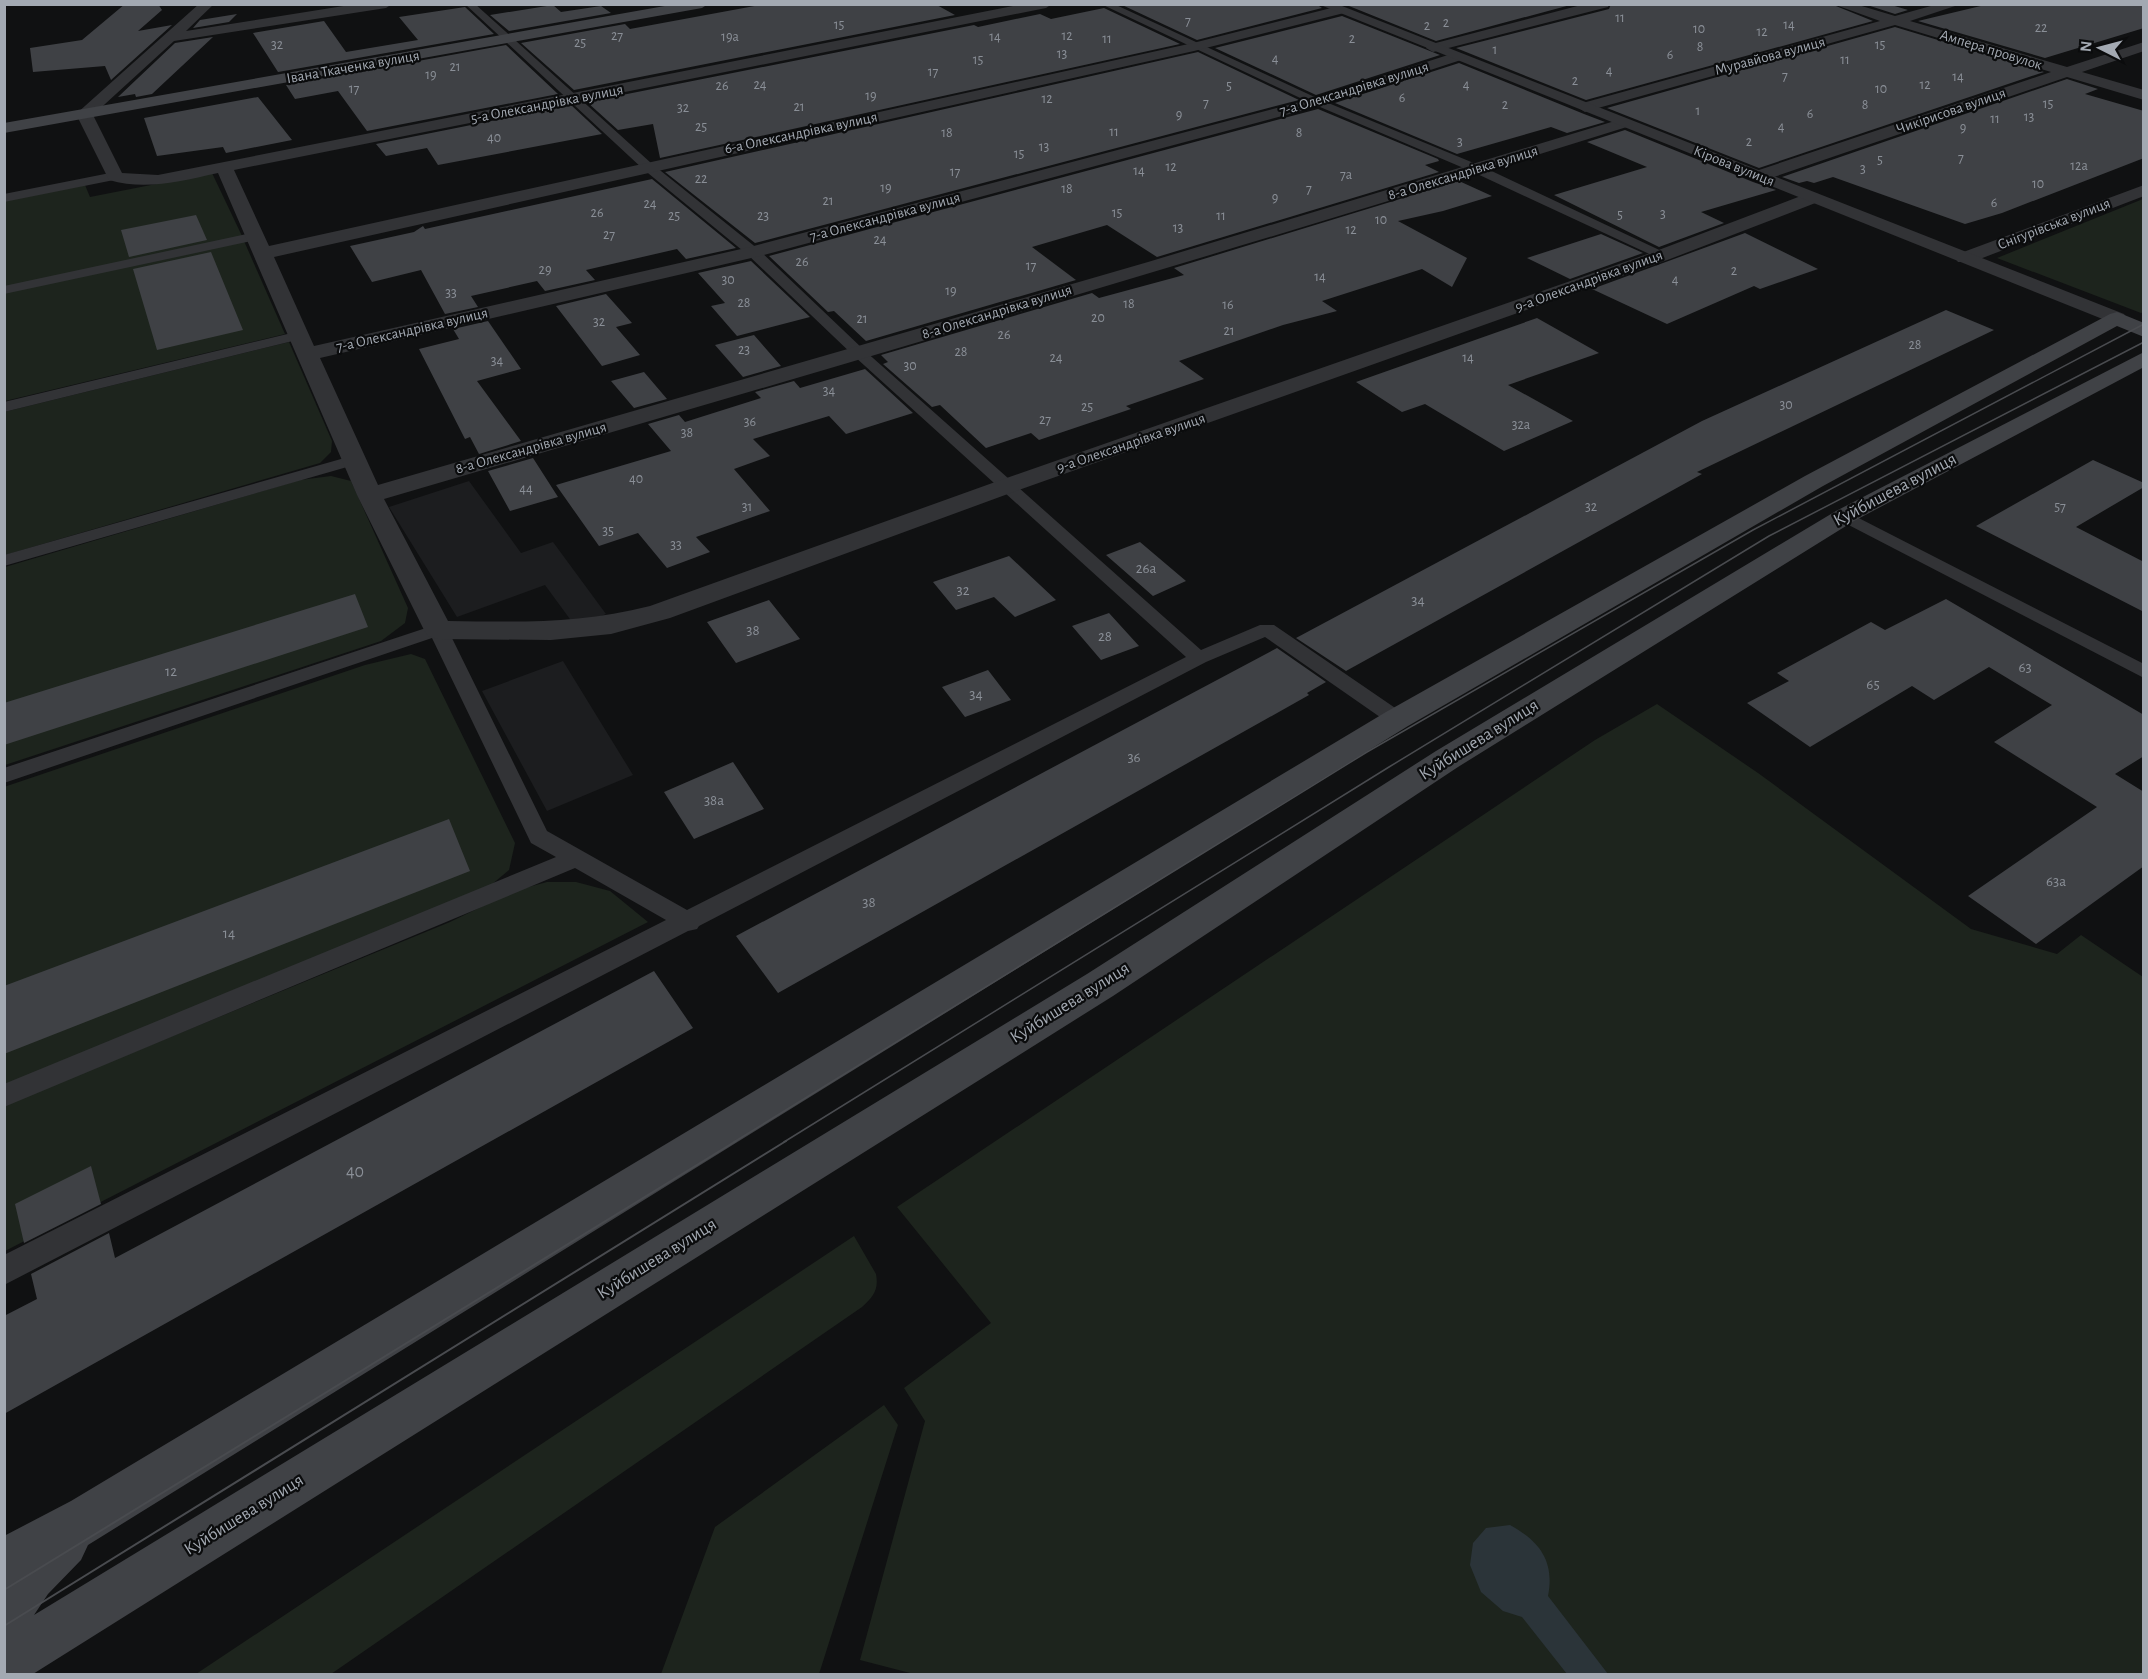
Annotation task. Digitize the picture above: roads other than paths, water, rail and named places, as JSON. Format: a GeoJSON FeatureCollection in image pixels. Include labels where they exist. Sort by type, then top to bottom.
{"type":"FeatureCollection","features":[{"type":"Feature","properties":{"kind":"main road","name":"Івана Ткаченка вулиця"},"geometry":{"type":"LineString","coordinates":[[4,128],[702,4]]}},
{"type":"Feature","properties":{"kind":"main road"},"geometry":{"type":"LineString","coordinates":[[4,1563],[88,1518],[1397,719],[1814,480],[2130,324]]}},
{"type":"Feature","properties":{"kind":"main road","name":"Куйбишева вулиця"},"geometry":{"type":"LineString","coordinates":[[4,1663],[1092,990],[1447,759],[1845,516],[2144,358]]}},
{"type":"Feature","properties":{"kind":"main road"},"geometry":{"type":"LineString","coordinates":[[4,1616],[30,1576],[88,1518]]}},
{"type":"Feature","properties":{"kind":"street"},"geometry":{"type":"LineString","coordinates":[[116,176],[84,114],[208,4]]}},
{"type":"Feature","properties":{"kind":"street"},"geometry":{"type":"LineString","coordinates":[[167,39],[386,4]]}},
{"type":"Feature","properties":{"kind":"street","name":"5-а Олександрівка вулиця"},"geometry":{"type":"LineString","coordinates":[[116,176],[128,180],[158,180],[1047,4]]}},
{"type":"Feature","properties":{"kind":"street"},"geometry":{"type":"LineString","coordinates":[[1433,48],[1604,4]]}},
{"type":"Feature","properties":{"kind":"street","name":"Ампера провулок"},"geometry":{"type":"LineString","coordinates":[[1839,4],[2144,95]]}},
{"type":"Feature","properties":{"kind":"street","name":"Муравйова вулиця"},"geometry":{"type":"LineString","coordinates":[[1585,107],[1955,4]]}},
{"type":"Feature","properties":{"kind":"street","name":"6-а Олександрівка вулиця"},"geometry":{"type":"LineString","coordinates":[[260,244],[647,166],[1194,46],[1331,7]]}},
{"type":"Feature","properties":{"kind":"street","name":"Кірова вулиця"},"geometry":{"type":"LineString","coordinates":[[1331,7],[2130,324]]}},
{"type":"Feature","properties":{"kind":"street","name":"Чикірисова вулиця"},"geometry":{"type":"LineString","coordinates":[[1759,176],[2144,46]]}},
{"type":"Feature","properties":{"kind":"street","name":"7-а Олександрівка вулиця"},"geometry":{"type":"LineString","coordinates":[[304,345],[753,252],[1317,102],[1456,57]]}},
{"type":"Feature","properties":{"kind":"street","name":"8-а Олександрівка вулиця"},"geometry":{"type":"LineString","coordinates":[[370,495],[859,353],[1477,169],[1623,123]]}},
{"type":"Feature","properties":{"kind":"street"},"geometry":{"type":"LineString","coordinates":[[224,167],[370,495],[438,630]]}},
{"type":"Feature","properties":{"kind":"street","name":"Снігурівська вулиця"},"geometry":{"type":"LineString","coordinates":[[1965,258],[2144,190]]}},
{"type":"Feature","properties":{"kind":"street","name":"9-а Олександрівка вулиця"},"geometry":{"type":"LineString","coordinates":[[438,630],[551,631],[611,625],[660,612],[1007,486],[1663,255],[1812,198]]}},
{"type":"Feature","properties":{"kind":"lane"},"geometry":{"type":"LineString","coordinates":[[469,4],[647,166],[753,252],[859,353],[1199,658]]}},
{"type":"Feature","properties":{"kind":"lane"},"geometry":{"type":"LineString","coordinates":[[1105,4],[1317,102],[1477,169],[1663,255]]}},
{"type":"Feature","properties":{"kind":"lane"},"geometry":{"type":"LineString","coordinates":[[4,198],[116,176]]}},
{"type":"Feature","properties":{"kind":"lane"},"geometry":{"type":"LineString","coordinates":[[4,290],[260,244]]}},
{"type":"Feature","properties":{"kind":"lane"},"geometry":{"type":"LineString","coordinates":[[4,406],[304,345]]}},
{"type":"Feature","properties":{"kind":"lane"},"geometry":{"type":"LineString","coordinates":[[4,561],[355,460]]}},
{"type":"Feature","properties":{"kind":"lane"},"geometry":{"type":"LineString","coordinates":[[1845,516],[2144,672]]}},
{"type":"Feature","properties":{"kind":"lane"},"geometry":{"type":"LineString","coordinates":[[4,1271],[689,922],[1199,658],[1267,629],[1397,719]]}},
{"type":"Feature","properties":{"kind":"lane"},"geometry":{"type":"LineString","coordinates":[[4,776],[438,630],[539,837],[689,922]]}},
{"type":"Feature","properties":{"kind":"lane"},"geometry":{"type":"LineString","coordinates":[[4,1096],[577,858]]}},
{"type":"Feature","properties":{"kind":"tram line"},"geometry":{"type":"LineString","coordinates":[[734,1142],[1367,752],[1753,530],[2144,324]]}},
{"type":"Feature","properties":{"kind":"tram line"},"geometry":{"type":"LineString","coordinates":[[784,1142],[1389,767],[1769,536],[2144,342]]}},
{"type":"Feature","properties":{"kind":"tram line"},"geometry":{"type":"LineString","coordinates":[[4,1590],[736,1141]]}},
{"type":"Feature","properties":{"kind":"tram line"},"geometry":{"type":"LineString","coordinates":[[4,1626],[786,1141]]}}]}
